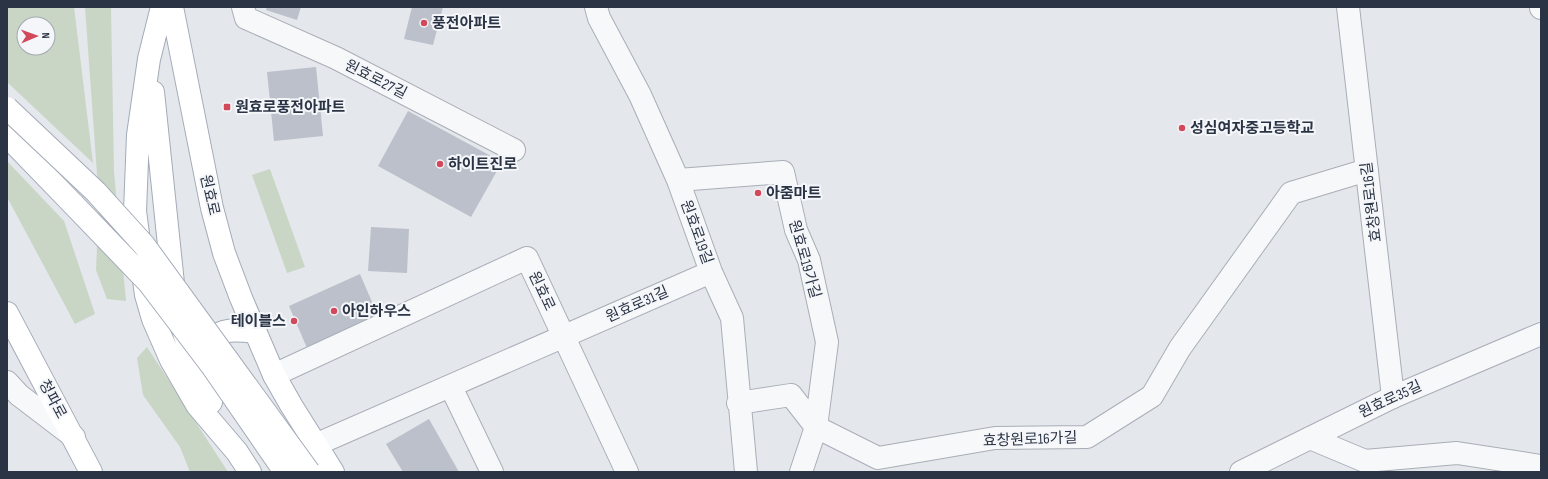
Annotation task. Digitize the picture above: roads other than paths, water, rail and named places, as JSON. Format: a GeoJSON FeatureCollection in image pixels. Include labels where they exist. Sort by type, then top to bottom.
{"type":"FeatureCollection","features":[{"type":"Feature","properties":{"kind":"main road"},"geometry":{"type":"LineString","coordinates":[[162,7],[149,59],[138,135],[135,211],[146,295],[153,319],[171,360],[197,405],[237,452]]}},
{"type":"Feature","properties":{"kind":"main road","name":"원효로"},"geometry":{"type":"LineString","coordinates":[[172,7],[212,208],[224,254],[274,374],[315,445],[334,472]]}},
{"type":"Feature","properties":{"kind":"main road"},"geometry":{"type":"LineString","coordinates":[[149,59],[176,307],[198,375],[237,452],[250,472]]}},
{"type":"Feature","properties":{"kind":"main road"},"geometry":{"type":"LineString","coordinates":[[7,108],[96,192],[144,244],[309,472]]}},
{"type":"Feature","properties":{"kind":"main road"},"geometry":{"type":"LineString","coordinates":[[7,136],[149,284],[212,366],[285,472]]}},
{"type":"Feature","properties":{"kind":"main road","name":"청파로"},"geometry":{"type":"LineString","coordinates":[[7,300],[11,320],[91,472]]}},
{"type":"Feature","properties":{"kind":"main road"},"geometry":{"type":"LineString","coordinates":[[198,375],[199,357],[207,343],[218,333],[232,329],[256,332]]}},
{"type":"Feature","properties":{"kind":"street","name":"원효로27길"},"geometry":{"type":"LineString","coordinates":[[243,7],[246,18],[336,58],[514,150]]}},
{"type":"Feature","properties":{"kind":"street","name":"원효로19길"},"geometry":{"type":"LineString","coordinates":[[596,7],[598,18],[640,95],[678,180],[711,272],[732,318],[738,403],[746,472]]}},
{"type":"Feature","properties":{"kind":"street","name":"효창원로16길"},"geometry":{"type":"LineString","coordinates":[[1348,7],[1392,397]]}},
{"type":"Feature","properties":{"kind":"street","name":"효창원로16가길"},"geometry":{"type":"LineString","coordinates":[[738,403],[791,395],[816,427],[878,458],[995,438],[1087,437],[1152,396],[1184,342],[1290,193],[1367,170]]}},
{"type":"Feature","properties":{"kind":"street","name":"원효로19가길"},"geometry":{"type":"LineString","coordinates":[[678,180],[783,172],[796,230],[809,260],[827,342],[816,427],[801,472]]}},
{"type":"Feature","properties":{"kind":"street","name":"원효로"},"geometry":{"type":"LineString","coordinates":[[274,374],[527,258],[563,336]]}},
{"type":"Feature","properties":{"kind":"street","name":"원효로31길"},"geometry":{"type":"LineString","coordinates":[[315,445],[451,387],[563,336],[711,272]]}},
{"type":"Feature","properties":{"kind":"street","name":"원효로35길"},"geometry":{"type":"LineString","coordinates":[[1241,472],[1392,397],[1541,334]]}},
{"type":"Feature","properties":{"kind":"street"},"geometry":{"type":"LineString","coordinates":[[563,336],[627,472]]}},
{"type":"Feature","properties":{"kind":"street"},"geometry":{"type":"LineString","coordinates":[[7,382],[19,394],[74,438]]}},
{"type":"Feature","properties":{"kind":"street"},"geometry":{"type":"LineString","coordinates":[[451,387],[492,472]]}},
{"type":"Feature","properties":{"kind":"street"},"geometry":{"type":"LineString","coordinates":[[1310,438],[1365,467],[1458,453],[1541,466]]}},
{"type":"Feature","properties":{"kind":"place","name":"풍전아파트"},"geometry":{"type":"Point","coordinates":[424,23]}},
{"type":"Feature","properties":{"kind":"place","name":"원효로풍전아파트"},"geometry":{"type":"Point","coordinates":[227,107]}},
{"type":"Feature","properties":{"kind":"place","name":"성심여자중고등학교"},"geometry":{"type":"Point","coordinates":[1182,128]}},
{"type":"Feature","properties":{"kind":"place","name":"하이트진로"},"geometry":{"type":"Point","coordinates":[440,164]}},
{"type":"Feature","properties":{"kind":"place","name":"아줌마트"},"geometry":{"type":"Point","coordinates":[758,193]}},
{"type":"Feature","properties":{"kind":"place","name":"아인하우스"},"geometry":{"type":"Point","coordinates":[334,311]}},
{"type":"Feature","properties":{"kind":"place","name":"테이블스"},"geometry":{"type":"Point","coordinates":[294,321]}}]}
